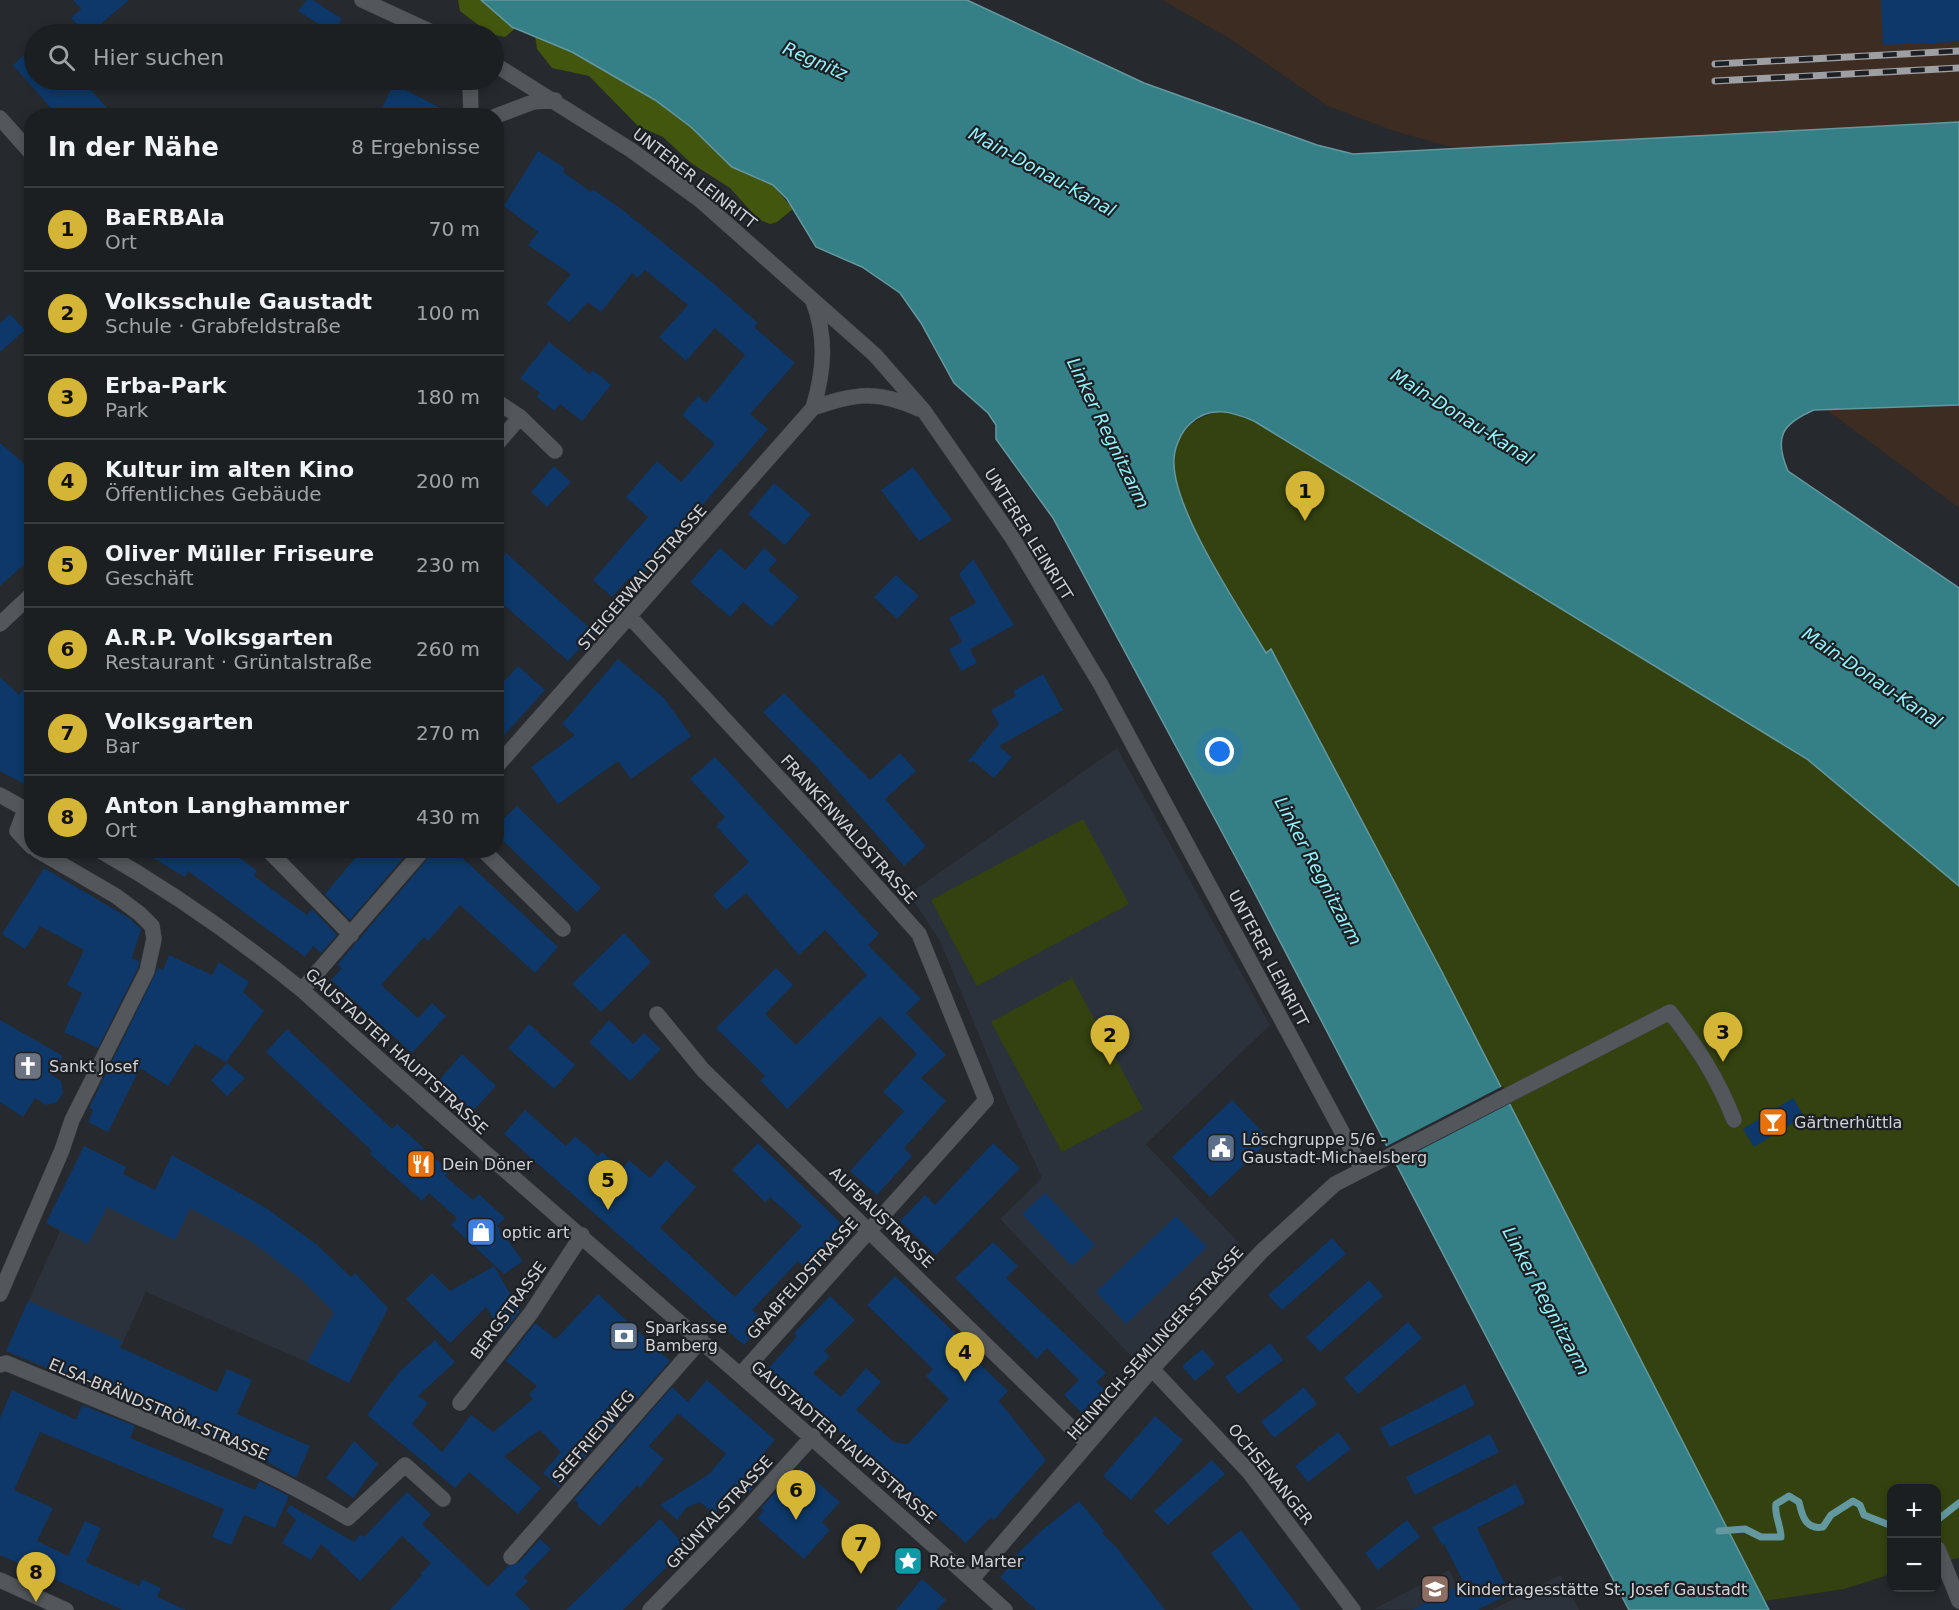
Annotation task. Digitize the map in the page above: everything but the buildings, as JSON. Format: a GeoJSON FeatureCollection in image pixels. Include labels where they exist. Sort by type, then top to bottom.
{"type":"FeatureCollection","features":[{"type":"Feature","properties":{"kind":"street"},"geometry":{"type":"LineString","coordinates":[[362,0],[414,24]]}},
{"type":"Feature","properties":{"kind":"street","name":"UNTERER LEINRITT"},"geometry":{"type":"LineString","coordinates":[[504,70],[631,150],[700,200],[810,295],[874,355],[924,411],[1012,539],[1101,685],[1362,1169]]}},
{"type":"Feature","properties":{"kind":"street"},"geometry":{"type":"LineString","coordinates":[[470,90],[471,108]]}},
{"type":"Feature","properties":{"kind":"street"},"geometry":{"type":"LineString","coordinates":[[504,113],[533,102],[555,100]]}},
{"type":"Feature","properties":{"kind":"street"},"geometry":{"type":"LineString","coordinates":[[0,118],[24,145]]}},
{"type":"Feature","properties":{"kind":"street","name":"STEIGERWALDSTRASSE"},"geometry":{"type":"LineString","coordinates":[[504,758],[631,618],[813,408],[820,383],[823,347],[819,317],[810,295]]}},
{"type":"Feature","properties":{"kind":"street"},"geometry":{"type":"LineString","coordinates":[[813,408],[851,395],[866,395],[901,400],[924,411]]}},
{"type":"Feature","properties":{"kind":"street"},"geometry":{"type":"LineString","coordinates":[[504,407],[519,417],[555,451]]}},
{"type":"Feature","properties":{"kind":"street"},"geometry":{"type":"LineString","coordinates":[[504,435],[519,417]]}},
{"type":"Feature","properties":{"kind":"street"},"geometry":{"type":"LineString","coordinates":[[0,624],[24,602]]}},
{"type":"Feature","properties":{"kind":"street","name":"FRANKENWALDSTRASSE"},"geometry":{"type":"LineString","coordinates":[[631,618],[919,934],[986,1100]]}},
{"type":"Feature","properties":{"kind":"street"},"geometry":{"type":"LineString","coordinates":[[0,795],[24,809]]}},
{"type":"Feature","properties":{"kind":"street"},"geometry":{"type":"LineString","coordinates":[[24,818],[17,831],[24,838]]}},
{"type":"Feature","properties":{"kind":"street"},"geometry":{"type":"LineString","coordinates":[[0,1294],[62,1150],[72,1120],[147,971],[154,939],[152,926],[140,914],[116,896],[51,858]]}},
{"type":"Feature","properties":{"kind":"street","name":"GAUSTADTER HAUPTSTRASSE"},"geometry":{"type":"LineString","coordinates":[[112,858],[173,895],[267,961],[302,990],[813,1437],[1005,1610]]}},
{"type":"Feature","properties":{"kind":"street"},"geometry":{"type":"LineString","coordinates":[[276,858],[351,935]]}},
{"type":"Feature","properties":{"kind":"street"},"geometry":{"type":"LineString","coordinates":[[302,990],[416,858]]}},
{"type":"Feature","properties":{"kind":"street"},"geometry":{"type":"LineString","coordinates":[[491,858],[562,929]]}},
{"type":"Feature","properties":{"kind":"street","name":"HEINRICH-SEMLINGER-STRASSE"},"geometry":{"type":"LineString","coordinates":[[972,1579],[1152,1368],[1262,1251],[1335,1184],[1670,1012],[1700,1051],[1719,1082],[1734,1120]]}},
{"type":"Feature","properties":{"kind":"street","name":"AUFBAUSTRASSE"},"geometry":{"type":"LineString","coordinates":[[657,1014],[703,1070],[1088,1443]]}},
{"type":"Feature","properties":{"kind":"street","name":"GRABFELDSTRASSE"},"geometry":{"type":"LineString","coordinates":[[741,1374],[986,1100]]}},
{"type":"Feature","properties":{"kind":"street","name":"BERGSTRASSE"},"geometry":{"type":"LineString","coordinates":[[460,1403],[531,1313],[582,1235]]}},
{"type":"Feature","properties":{"kind":"street","name":"SEEFRIEDWEG"},"geometry":{"type":"LineString","coordinates":[[511,1557],[701,1340]]}},
{"type":"Feature","properties":{"kind":"street","name":"ELSA-BRÄNDSTRÖM-STRASSE"},"geometry":{"type":"LineString","coordinates":[[2,1363],[298,1488],[348,1518],[405,1465],[443,1499]]}},
{"type":"Feature","properties":{"kind":"street","name":"OCHSENANGER"},"geometry":{"type":"LineString","coordinates":[[1152,1368],[1249,1472],[1353,1610]]}},
{"type":"Feature","properties":{"kind":"street","name":"GRÜNTALSTRASSE"},"geometry":{"type":"LineString","coordinates":[[650,1610],[731,1527],[813,1437]]}},
{"type":"Feature","properties":{"kind":"street"},"geometry":{"type":"LineString","coordinates":[[1941,1556],[1959,1601]]}},
{"type":"Feature","properties":{"kind":"street"},"geometry":{"type":"LineString","coordinates":[[0,1580],[66,1610]]}},
{"type":"Feature","properties":{"kind":"shaded area"},"geometry":{"type":"Polygon","coordinates":[[[1162,0],[1959,0],[1959,508],[1843,422],[1458,149],[1394,131],[1328,106],[1232,40],[1162,0]]]}},
{"type":"Feature","properties":{"kind":"shaded area"},"geometry":{"type":"Polygon","coordinates":[[[1117,748],[1270,1025],[1146,1144],[1239,1243],[1134,1359],[1000,1219],[1042,1178],[1008,1105],[940,941],[909,894],[1117,748]]]}},
{"type":"Feature","properties":{"kind":"shaded area"},"geometry":{"type":"Polygon","coordinates":[[[84,1146],[126,1167],[123,1175],[155,1190],[172,1155],[266,1208],[316,1244],[351,1277],[355,1273],[381,1301],[376,1306],[385,1315],[349,1383],[307,1362],[146,1292],[100,1392],[6,1351],[60,1231],[46,1223],[84,1146]]]}},
{"type":"Feature","properties":{"kind":"shaded area","name":"Kindertagesstätte St. Josef Gaustadt"},"geometry":{"type":"Polygon","coordinates":[[[1449,1570],[1470,1610],[1374,1609],[1449,1570]]]}},
{"type":"Feature","properties":{"kind":"shaded area","name":"Kindertagesstätte St. Josef Gaustadt"},"geometry":{"type":"Polygon","coordinates":[[[1560,1575],[1579,1610],[1492,1610],[1560,1575]]]}},
{"type":"Feature","properties":{"kind":"green space"},"geometry":{"type":"Polygon","coordinates":[[[458,0],[481,0],[516,28],[504,37],[504,24],[477,24],[460,11],[458,0]]]}},
{"type":"Feature","properties":{"kind":"green space"},"geometry":{"type":"Polygon","coordinates":[[[535,36],[572,52],[655,100],[691,127],[732,167],[773,185],[793,209],[777,222],[770,224],[758,219],[730,188],[691,163],[663,137],[638,126],[589,76],[552,68],[537,49],[535,36]]]}},
{"type":"Feature","properties":{"kind":"green space"},"geometry":{"type":"Polygon","coordinates":[[[1231,411],[1254,421],[1807,759],[1959,886],[1959,1558],[1941,1561],[1941,1484],[1887,1484],[1887,1575],[1844,1589],[1764,1601],[1442,972],[1271,649],[1266,653],[1210,559],[1184,506],[1174,463],[1178,441],[1190,425],[1219,412],[1231,411]]]}},
{"type":"Feature","properties":{"kind":"green space"},"geometry":{"type":"Polygon","coordinates":[[[1083,819],[1129,904],[977,986],[931,900],[1083,819]]]}},
{"type":"Feature","properties":{"kind":"green space"},"geometry":{"type":"Polygon","coordinates":[[[1072,978],[1143,1109],[1062,1152],[991,1022],[1072,978]]]}},
{"type":"Feature","properties":{"kind":"water"},"geometry":{"type":"Polygon","coordinates":[[[481,0],[967,0],[1144,83],[1317,145],[1353,154],[1959,122],[1959,405],[1814,410],[1794,421],[1783,433],[1781,441],[1788,471],[1959,588],[1959,886],[1807,759],[1254,421],[1222,412],[1198,417],[1181,436],[1175,453],[1177,484],[1197,534],[1266,653],[1271,649],[1442,972],[1769,1610],[1629,1610],[1250,884],[1053,518],[996,439],[996,425],[988,413],[954,383],[921,323],[900,293],[862,267],[816,247],[787,199],[773,185],[732,167],[691,127],[655,100],[572,52],[512,27],[481,0]]]}},
{"type":"Feature","properties":{"kind":"pier"},"geometry":{"type":"Polygon","coordinates":[[[1503,1086],[1511,1103],[1393,1164],[1385,1147],[1503,1086]]]}},
{"type":"Feature","properties":{"kind":"waterway"},"geometry":{"type":"LineString","coordinates":[[1719,1531],[1745,1529],[1761,1537],[1781,1537],[1776,1504],[1789,1496],[1799,1502],[1803,1517],[1813,1526],[1823,1527],[1831,1515],[1853,1501],[1860,1505],[1864,1515],[1887,1524]]}},
{"type":"Feature","properties":{"kind":"waterway"},"geometry":{"type":"LineString","coordinates":[[1941,1517],[1959,1503]]}},
{"type":"Feature","properties":{"kind":"railway"},"geometry":{"type":"LineString","coordinates":[[1715,64],[1959,51]]}},
{"type":"Feature","properties":{"kind":"railway"},"geometry":{"type":"LineString","coordinates":[[1715,81],[1959,68]]}},
{"type":"Feature","properties":{"kind":"place","name":"BaERBAla"},"geometry":{"type":"Point","coordinates":[1305,521]}},
{"type":"Feature","properties":{"kind":"place","name":"Erba-Park"},"geometry":{"type":"Point","coordinates":[1723,1062]}},
{"type":"Feature","properties":{"kind":"place","name":"Volksschule Gaustadt"},"geometry":{"type":"Point","coordinates":[1110,1065]}},
{"type":"Feature","properties":{"kind":"place","name":"Sankt Josef"},"geometry":{"type":"Point","coordinates":[28,1066]}},
{"type":"Feature","properties":{"kind":"place","name":"Gärtnerhüttla"},"geometry":{"type":"Point","coordinates":[1773,1122]}},
{"type":"Feature","properties":{"kind":"place","name":"Löschgruppe 5/6 - Gaustadt-Michaelsberg"},"geometry":{"type":"Point","coordinates":[1221,1148]}},
{"type":"Feature","properties":{"kind":"place","name":"Dein Döner"},"geometry":{"type":"Point","coordinates":[421,1164]}},
{"type":"Feature","properties":{"kind":"place","name":"Oliver Müller Friseure"},"geometry":{"type":"Point","coordinates":[608,1210]}},
{"type":"Feature","properties":{"kind":"place","name":"optic art"},"geometry":{"type":"Point","coordinates":[481,1232]}},
{"type":"Feature","properties":{"kind":"place","name":"Sparkasse Bamberg"},"geometry":{"type":"Point","coordinates":[624,1336]}},
{"type":"Feature","properties":{"kind":"place","name":"Kultur im alten Kino"},"geometry":{"type":"Point","coordinates":[965,1382]}},
{"type":"Feature","properties":{"kind":"place","name":"A.R.P. Volksgarten"},"geometry":{"type":"Point","coordinates":[796,1520]}},
{"type":"Feature","properties":{"kind":"place","name":"Rote Marter"},"geometry":{"type":"Point","coordinates":[908,1561]}},
{"type":"Feature","properties":{"kind":"place","name":"Volksgarten"},"geometry":{"type":"Point","coordinates":[861,1574]}},
{"type":"Feature","properties":{"kind":"place","name":"Kindertagesstätte St. Josef Gaustadt"},"geometry":{"type":"Point","coordinates":[1435,1589]}},
{"type":"Feature","properties":{"kind":"place","name":"Anton Langhammer"},"geometry":{"type":"Point","coordinates":[36,1602]}},
{"type":"Feature","properties":{"kind":"water label","name":"Regnitz"},"geometry":{"type":"Point","coordinates":[815,61]}},
{"type":"Feature","properties":{"kind":"water label","name":"Main-Donau-Kanal"},"geometry":{"type":"Point","coordinates":[1042,172]}},
{"type":"Feature","properties":{"kind":"water label","name":"Main-Donau-Kanal"},"geometry":{"type":"Point","coordinates":[1462,417]}},
{"type":"Feature","properties":{"kind":"water label","name":"Linker Regnitzarm"},"geometry":{"type":"Point","coordinates":[1108,433]}},
{"type":"Feature","properties":{"kind":"water label","name":"Main-Donau-Kanal"},"geometry":{"type":"Point","coordinates":[1872,678]}},
{"type":"Feature","properties":{"kind":"water label","name":"Linker Regnitzarm"},"geometry":{"type":"Point","coordinates":[1318,871]}},
{"type":"Feature","properties":{"kind":"water label","name":"Linker Regnitzarm"},"geometry":{"type":"Point","coordinates":[1546,1301]}}]}
